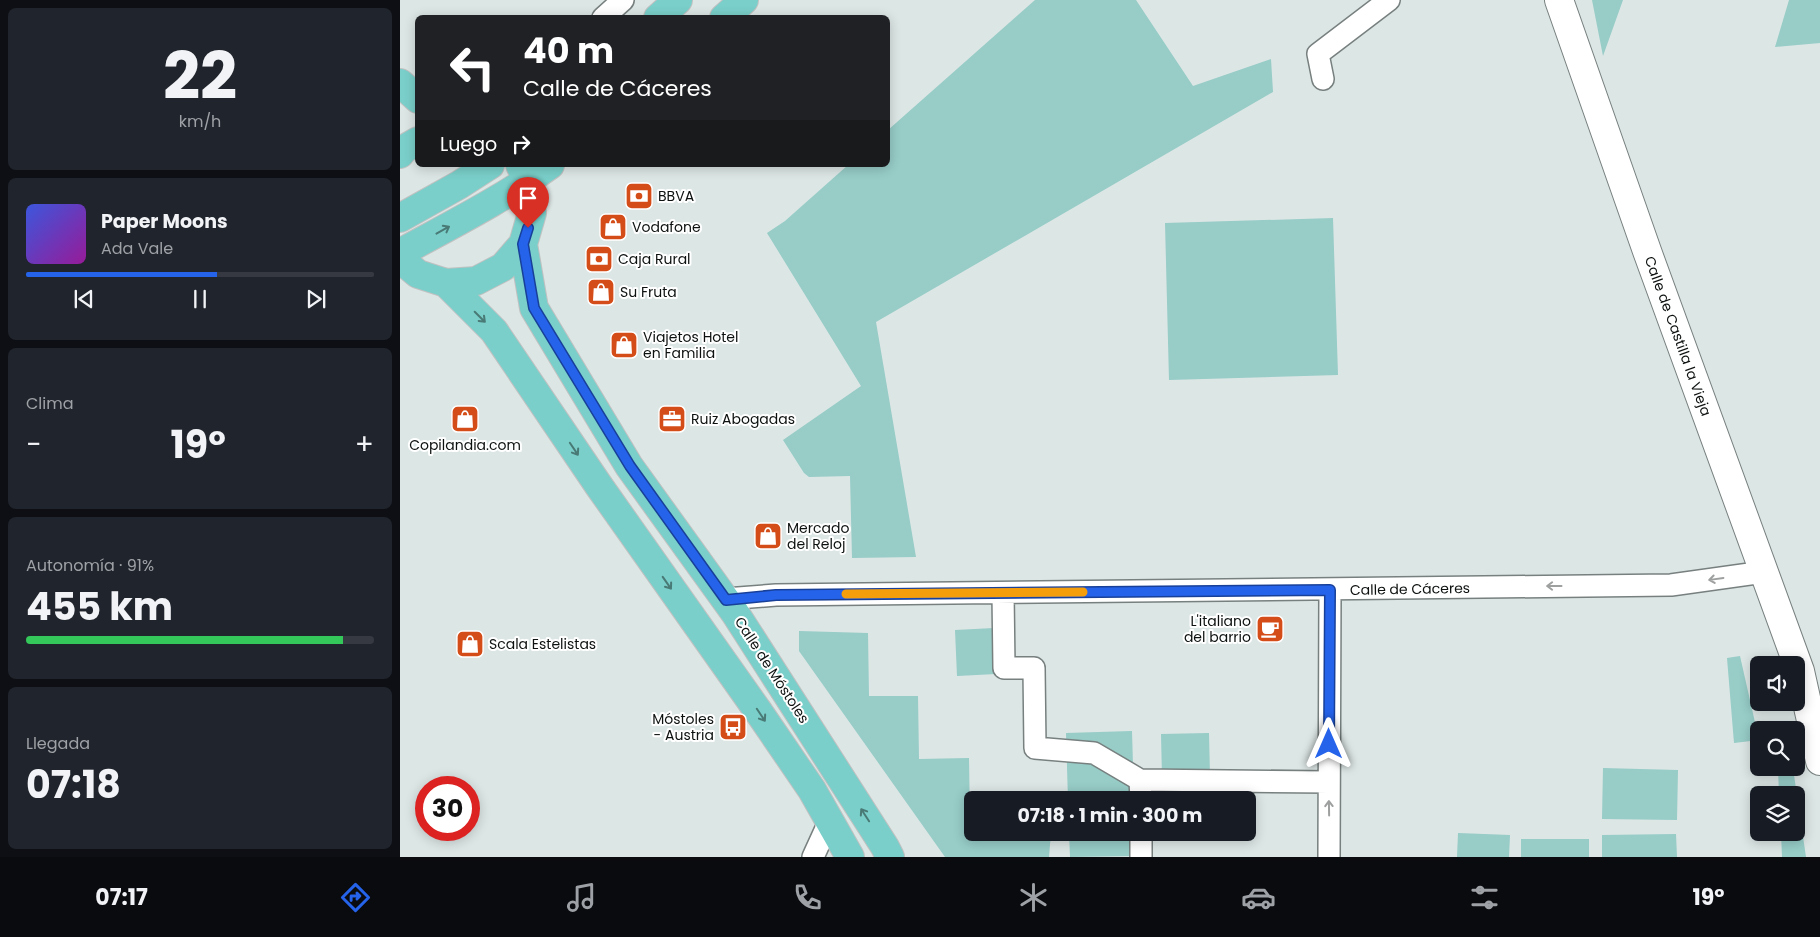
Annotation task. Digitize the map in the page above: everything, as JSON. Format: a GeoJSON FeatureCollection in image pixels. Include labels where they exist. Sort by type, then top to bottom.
{"type":"FeatureCollection","features":[{"type":"Feature","properties":{"kind":"main road"},"geometry":{"type":"LineString","coordinates":[[661,15],[678,0]]}},
{"type":"Feature","properties":{"kind":"main road"},"geometry":{"type":"LineString","coordinates":[[727,15],[744,0]]}},
{"type":"Feature","properties":{"kind":"main road","name":"Calle de Castilla la Vieja"},"geometry":{"type":"LineString","coordinates":[[1559,0],[1647,251],[1764,572],[1810,670],[1820,761]]}},
{"type":"Feature","properties":{"kind":"main road"},"geometry":{"type":"LineString","coordinates":[[400,83],[415,96]]}},
{"type":"Feature","properties":{"kind":"main road"},"geometry":{"type":"LineString","coordinates":[[400,154],[404,149],[415,144]]}},
{"type":"Feature","properties":{"kind":"main road"},"geometry":{"type":"LineString","coordinates":[[400,218],[487,167]]}},
{"type":"Feature","properties":{"kind":"main road"},"geometry":{"type":"LineString","coordinates":[[400,253],[524,173],[544,167]]}},
{"type":"Feature","properties":{"kind":"main road","name":"Calle de Móstoles"},"geometry":{"type":"LineString","coordinates":[[524,173],[532,213],[523,244],[534,308],[630,466],[726,600],[885,846],[890,857]]}},
{"type":"Feature","properties":{"kind":"main road"},"geometry":{"type":"LineString","coordinates":[[400,259],[418,274],[446,283],[476,281],[503,267],[523,244]]}},
{"type":"Feature","properties":{"kind":"main road"},"geometry":{"type":"LineString","coordinates":[[446,283],[494,331],[599,486],[812,790],[820,845],[850,857]]}},
{"type":"Feature","properties":{"kind":"street"},"geometry":{"type":"LineString","coordinates":[[606,15],[623,0]]}},
{"type":"Feature","properties":{"kind":"street"},"geometry":{"type":"LineString","coordinates":[[1323,79],[1318,54],[1389,0]]}},
{"type":"Feature","properties":{"kind":"street","name":"Calle de Cáceres"},"geometry":{"type":"LineString","coordinates":[[726,600],[776,595],[1671,585],[1764,572]]}},
{"type":"Feature","properties":{"kind":"street"},"geometry":{"type":"LineString","coordinates":[[1329,857],[1330,590]]}},
{"type":"Feature","properties":{"kind":"street"},"geometry":{"type":"LineString","coordinates":[[1003,593],[1004,668],[1034,668],[1035,748],[1094,753],[1141,790],[1329,782]]}},
{"type":"Feature","properties":{"kind":"street"},"geometry":{"type":"LineString","coordinates":[[1141,841],[1141,857]]}},
{"type":"Feature","properties":{"kind":"shaded area"},"geometry":{"type":"Polygon","coordinates":[[[1035,0],[1136,0],[1193,86],[1271,59],[1273,92],[876,322],[916,557],[852,558],[850,476],[809,477],[804,473],[783,440],[861,386],[767,233],[785,221],[846,167],[890,167],[890,128],[1035,0]]]}},
{"type":"Feature","properties":{"kind":"shaded area"},"geometry":{"type":"Polygon","coordinates":[[[1592,0],[1623,0],[1603,56],[1592,0]]]}},
{"type":"Feature","properties":{"kind":"shaded area"},"geometry":{"type":"Polygon","coordinates":[[[1789,0],[1820,0],[1820,43],[1775,47],[1789,0]]]}},
{"type":"Feature","properties":{"kind":"shaded area"},"geometry":{"type":"Polygon","coordinates":[[[1333,218],[1338,375],[1169,380],[1165,223],[1333,218]]]}},
{"type":"Feature","properties":{"kind":"shaded area"},"geometry":{"type":"Polygon","coordinates":[[[994,628],[996,674],[957,676],[955,630],[994,628]]]}},
{"type":"Feature","properties":{"kind":"shaded area"},"geometry":{"type":"Polygon","coordinates":[[[799,631],[868,633],[869,696],[918,696],[919,759],[969,758],[970,791],[964,791],[964,841],[1050,841],[1049,857],[945,857],[799,651],[799,631]]]}},
{"type":"Feature","properties":{"kind":"shaded area"},"geometry":{"type":"Polygon","coordinates":[[[1740,656],[1750,700],[1750,711],[1752,711],[1755,721],[1750,721],[1750,741],[1734,743],[1727,658],[1740,656]]]}},
{"type":"Feature","properties":{"kind":"shaded area"},"geometry":{"type":"Polygon","coordinates":[[[1132,731],[1134,791],[1068,791],[1066,733],[1132,731]]]}},
{"type":"Feature","properties":{"kind":"shaded area"},"geometry":{"type":"Polygon","coordinates":[[[1209,733],[1210,776],[1162,777],[1161,734],[1209,733]]]}},
{"type":"Feature","properties":{"kind":"shaded area"},"geometry":{"type":"Polygon","coordinates":[[[1603,768],[1678,770],[1677,820],[1602,819],[1603,768]]]}},
{"type":"Feature","properties":{"kind":"shaded area"},"geometry":{"type":"Polygon","coordinates":[[[1778,776],[1794,776],[1796,786],[1779,786],[1778,776]]]}},
{"type":"Feature","properties":{"kind":"shaded area"},"geometry":{"type":"Polygon","coordinates":[[[1458,833],[1510,835],[1509,857],[1457,857],[1458,833]]]}},
{"type":"Feature","properties":{"kind":"shaded area"},"geometry":{"type":"Polygon","coordinates":[[[1676,834],[1677,857],[1602,857],[1602,835],[1676,834]]]}},
{"type":"Feature","properties":{"kind":"shaded area"},"geometry":{"type":"Polygon","coordinates":[[[1521,839],[1589,839],[1589,857],[1521,857],[1521,839]]]}},
{"type":"Feature","properties":{"kind":"shaded area"},"geometry":{"type":"Polygon","coordinates":[[[1069,841],[1136,841],[1136,856],[1070,857],[1069,841]]]}},
{"type":"Feature","properties":{"kind":"shaded area"},"geometry":{"type":"Polygon","coordinates":[[[1781,841],[1804,841],[1806,857],[1782,857],[1781,841]]]}},
{"type":"Feature","properties":{"kind":"slow traffic"},"geometry":{"type":"LineString","coordinates":[[846,594],[1083,592]]}},
{"type":"Feature","properties":{"kind":"place","name":"BBVA"},"geometry":{"type":"Point","coordinates":[639,196]}},
{"type":"Feature","properties":{"kind":"place","name":"Vodafone"},"geometry":{"type":"Point","coordinates":[613,227]}},
{"type":"Feature","properties":{"kind":"place","name":"Caja Rural"},"geometry":{"type":"Point","coordinates":[599,259]}},
{"type":"Feature","properties":{"kind":"place","name":"Su Fruta"},"geometry":{"type":"Point","coordinates":[601,292]}},
{"type":"Feature","properties":{"kind":"place","name":"Viajetos Hotel en Familia"},"geometry":{"type":"Point","coordinates":[624,345]}},
{"type":"Feature","properties":{"kind":"place","name":"Copilandia.com"},"geometry":{"type":"Point","coordinates":[465,419]}},
{"type":"Feature","properties":{"kind":"place","name":"Ruiz Abogadas"},"geometry":{"type":"Point","coordinates":[672,419]}},
{"type":"Feature","properties":{"kind":"place","name":"Mercado del Reloj"},"geometry":{"type":"Point","coordinates":[768,536]}},
{"type":"Feature","properties":{"kind":"place","name":"L'italiano del barrio"},"geometry":{"type":"Point","coordinates":[1270,629]}},
{"type":"Feature","properties":{"kind":"place","name":"Scala Estelistas"},"geometry":{"type":"Point","coordinates":[470,644]}},
{"type":"Feature","properties":{"kind":"place","name":"Móstoles - Austria"},"geometry":{"type":"Point","coordinates":[733,727]}},
{"type":"Feature","properties":{"kind":"route"},"geometry":{"type":"LineString","coordinates":[[528,228],[523,244],[534,308],[630,466],[726,600],[776,595],[1330,590],[1329,744]]}}]}
